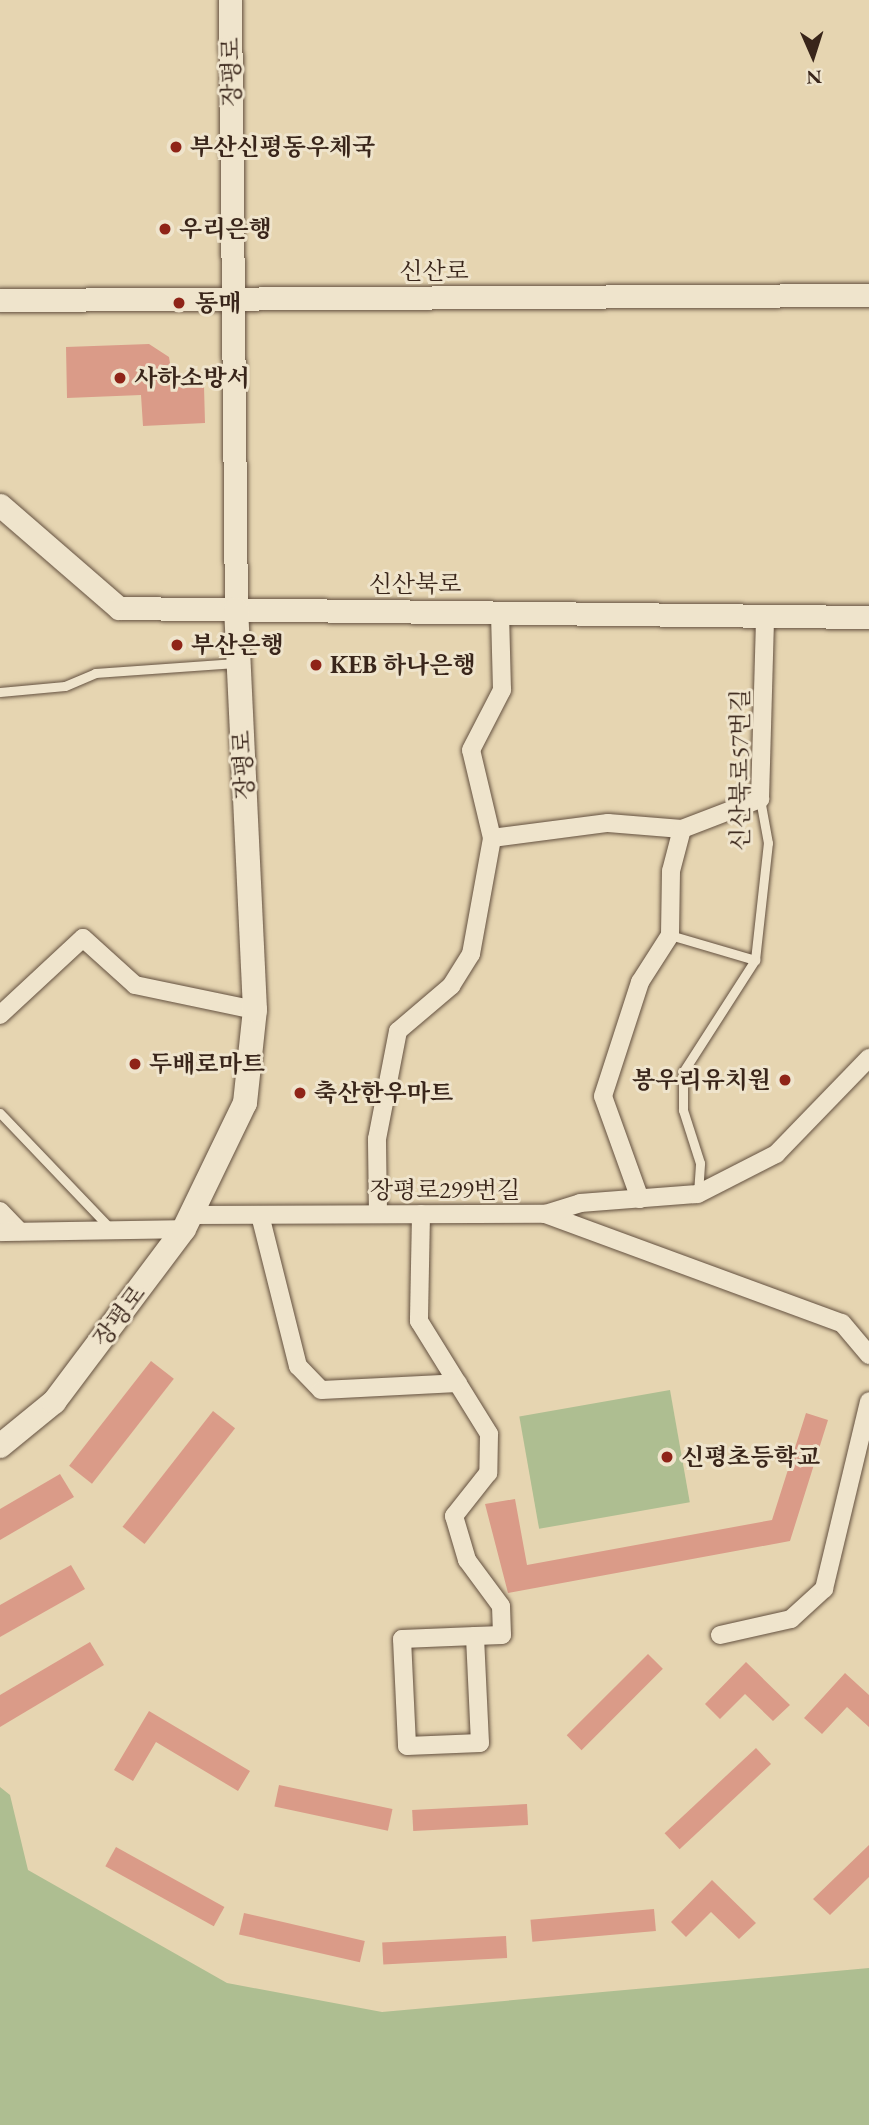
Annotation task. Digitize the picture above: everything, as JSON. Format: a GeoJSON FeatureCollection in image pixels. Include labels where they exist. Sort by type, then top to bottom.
{"type":"FeatureCollection","features":[{"type":"Feature","properties":{"kind":"main road","name":"장평로"},"geometry":{"type":"LineString","coordinates":[[0,1446],[54,1402],[187,1222],[245,1103],[255,1010],[236,609]]}},
{"type":"Feature","properties":{"kind":"street","name":"장평로"},"geometry":{"type":"LineString","coordinates":[[230,0],[236,609]]}},
{"type":"Feature","properties":{"kind":"street","name":"신산로"},"geometry":{"type":"LineString","coordinates":[[0,300],[869,295]]}},
{"type":"Feature","properties":{"kind":"street","name":"신산북로"},"geometry":{"type":"LineString","coordinates":[[0,505],[107,602],[236,609],[869,617]]}},
{"type":"Feature","properties":{"kind":"street"},"geometry":{"type":"LineString","coordinates":[[378,1214],[377,1139],[398,1031],[451,986],[471,954],[492,838],[471,750],[502,690],[500,611]]}},
{"type":"Feature","properties":{"kind":"street","name":"신산북로57번길"},"geometry":{"type":"LineString","coordinates":[[760,799],[765,615]]}},
{"type":"Feature","properties":{"kind":"street"},"geometry":{"type":"LineString","coordinates":[[492,838],[608,823],[682,829],[760,799]]}},
{"type":"Feature","properties":{"kind":"street"},"geometry":{"type":"LineString","coordinates":[[640,1199],[603,1096],[640,982],[670,935],[671,872],[682,829]]}},
{"type":"Feature","properties":{"kind":"street"},"geometry":{"type":"LineString","coordinates":[[0,1015],[83,938],[135,985],[255,1010]]}},
{"type":"Feature","properties":{"kind":"street"},"geometry":{"type":"LineString","coordinates":[[698,1195],[776,1154],[869,1058]]}},
{"type":"Feature","properties":{"kind":"street","name":"장평로299번길"},"geometry":{"type":"LineString","coordinates":[[0,1232],[111,1229],[260,1215],[545,1214],[580,1203],[698,1195]]}},
{"type":"Feature","properties":{"kind":"street"},"geometry":{"type":"LineString","coordinates":[[0,1211],[19,1231]]}},
{"type":"Feature","properties":{"kind":"street"},"geometry":{"type":"LineString","coordinates":[[421,1214],[419,1321],[489,1434],[488,1473],[454,1516],[467,1560],[501,1606],[502,1635],[475,1636],[402,1639],[407,1746],[480,1743],[475,1636]]}},
{"type":"Feature","properties":{"kind":"street"},"geometry":{"type":"LineString","coordinates":[[545,1214],[842,1323],[869,1355]]}},
{"type":"Feature","properties":{"kind":"street"},"geometry":{"type":"LineString","coordinates":[[260,1215],[298,1366],[321,1390],[458,1383]]}},
{"type":"Feature","properties":{"kind":"street"},"geometry":{"type":"LineString","coordinates":[[720,1635],[791,1619],[824,1589],[869,1401]]}},
{"type":"Feature","properties":{"kind":"lane"},"geometry":{"type":"LineString","coordinates":[[0,692],[65,686],[95,673],[238,663]]}},
{"type":"Feature","properties":{"kind":"lane","name":"신산북로57번길"},"geometry":{"type":"LineString","coordinates":[[698,1195],[700,1163],[683,1110],[683,1072],[755,960],[768,843],[760,799]]}},
{"type":"Feature","properties":{"kind":"lane"},"geometry":{"type":"LineString","coordinates":[[670,935],[755,960]]}},
{"type":"Feature","properties":{"kind":"lane"},"geometry":{"type":"LineString","coordinates":[[0,1113],[111,1229]]}},
{"type":"Feature","properties":{"kind":"green space"},"geometry":{"type":"Polygon","coordinates":[[[670,1390],[690,1502],[539,1529],[519,1417],[670,1390]]]}},
{"type":"Feature","properties":{"kind":"green space"},"geometry":{"type":"Polygon","coordinates":[[[0,1787],[10,1795],[28,1870],[227,1983],[382,2012],[869,1968],[869,2125],[0,2125],[0,1787]]]}},
{"type":"Feature","properties":{"kind":"building","name":"사하소방서"},"geometry":{"type":"Polygon","coordinates":[[[149,344],[169,357],[174,387],[204,386],[205,423],[143,426],[141,395],[67,398],[66,347],[149,344]]]}},
{"type":"Feature","properties":{"kind":"building"},"geometry":{"type":"Polygon","coordinates":[[[151,1361],[174,1379],[92,1484],[69,1466],[151,1361]]]}},
{"type":"Feature","properties":{"kind":"building"},"geometry":{"type":"Polygon","coordinates":[[[213,1411],[235,1428],[145,1544],[122,1527],[213,1411]]]}},
{"type":"Feature","properties":{"kind":"building"},"geometry":{"type":"Polygon","coordinates":[[[806,1413],[828,1420],[790,1541],[508,1593],[485,1504],[515,1499],[527,1565],[772,1520],[806,1413]]]}},
{"type":"Feature","properties":{"kind":"building"},"geometry":{"type":"Polygon","coordinates":[[[60,1474],[74,1497],[0,1540],[0,1509],[60,1474]]]}},
{"type":"Feature","properties":{"kind":"building"},"geometry":{"type":"Polygon","coordinates":[[[71,1565],[85,1589],[0,1637],[0,1605],[71,1565]]]}},
{"type":"Feature","properties":{"kind":"building"},"geometry":{"type":"Polygon","coordinates":[[[90,1642],[104,1665],[0,1727],[0,1695],[90,1642]]]}},
{"type":"Feature","properties":{"kind":"building"},"geometry":{"type":"Polygon","coordinates":[[[648,1654],[663,1669],[582,1750],[567,1735],[648,1654]]]}},
{"type":"Feature","properties":{"kind":"building"},"geometry":{"type":"Polygon","coordinates":[[[746,1662],[790,1705],[773,1721],[745,1694],[720,1719],[705,1704],[746,1662]]]}},
{"type":"Feature","properties":{"kind":"building"},"geometry":{"type":"Polygon","coordinates":[[[845,1673],[869,1695],[869,1727],[847,1707],[822,1734],[804,1718],[845,1673]]]}},
{"type":"Feature","properties":{"kind":"building"},"geometry":{"type":"Polygon","coordinates":[[[149,1711],[250,1771],[238,1791],[156,1742],[133,1781],[114,1770],[149,1711]]]}},
{"type":"Feature","properties":{"kind":"building"},"geometry":{"type":"Polygon","coordinates":[[[756,1748],[771,1764],[680,1849],[665,1833],[756,1748]]]}},
{"type":"Feature","properties":{"kind":"building"},"geometry":{"type":"Polygon","coordinates":[[[279,1785],[392,1809],[388,1831],[274,1807],[279,1785]]]}},
{"type":"Feature","properties":{"kind":"building"},"geometry":{"type":"Polygon","coordinates":[[[527,1804],[528,1825],[413,1831],[412,1810],[527,1804]]]}},
{"type":"Feature","properties":{"kind":"building"},"geometry":{"type":"Polygon","coordinates":[[[869,1845],[869,1877],[830,1915],[813,1899],[869,1845]]]}},
{"type":"Feature","properties":{"kind":"building"},"geometry":{"type":"Polygon","coordinates":[[[116,1847],[224,1907],[214,1926],[105,1866],[116,1847]]]}},
{"type":"Feature","properties":{"kind":"building"},"geometry":{"type":"Polygon","coordinates":[[[712,1880],[756,1923],[739,1939],[711,1912],[686,1937],[671,1922],[712,1880]]]}},
{"type":"Feature","properties":{"kind":"building"},"geometry":{"type":"Polygon","coordinates":[[[654,1909],[656,1931],[532,1942],[530,1920],[654,1909]]]}},
{"type":"Feature","properties":{"kind":"building"},"geometry":{"type":"Polygon","coordinates":[[[244,1913],[365,1941],[360,1962],[239,1934],[244,1913]]]}},
{"type":"Feature","properties":{"kind":"building"},"geometry":{"type":"Polygon","coordinates":[[[506,1936],[507,1958],[383,1964],[382,1942],[506,1936]]]}},
{"type":"Feature","properties":{"kind":"place","name":"부산신평동우체국"},"geometry":{"type":"Point","coordinates":[176,147]}},
{"type":"Feature","properties":{"kind":"place","name":"우리은행"},"geometry":{"type":"Point","coordinates":[165,229]}},
{"type":"Feature","properties":{"kind":"place","name":"동매"},"geometry":{"type":"Point","coordinates":[179,303]}},
{"type":"Feature","properties":{"kind":"place","name":"사하소방서"},"geometry":{"type":"Point","coordinates":[120,378]}},
{"type":"Feature","properties":{"kind":"place","name":"부산은행"},"geometry":{"type":"Point","coordinates":[177,645]}},
{"type":"Feature","properties":{"kind":"place","name":"KEB 하나은행"},"geometry":{"type":"Point","coordinates":[316,665]}},
{"type":"Feature","properties":{"kind":"place","name":"두배로마트"},"geometry":{"type":"Point","coordinates":[135,1064]}},
{"type":"Feature","properties":{"kind":"place","name":"봉우리유치원"},"geometry":{"type":"Point","coordinates":[785,1080]}},
{"type":"Feature","properties":{"kind":"place","name":"축산한우마트"},"geometry":{"type":"Point","coordinates":[300,1093]}},
{"type":"Feature","properties":{"kind":"place","name":"신평초등학교"},"geometry":{"type":"Point","coordinates":[667,1457]}}]}
